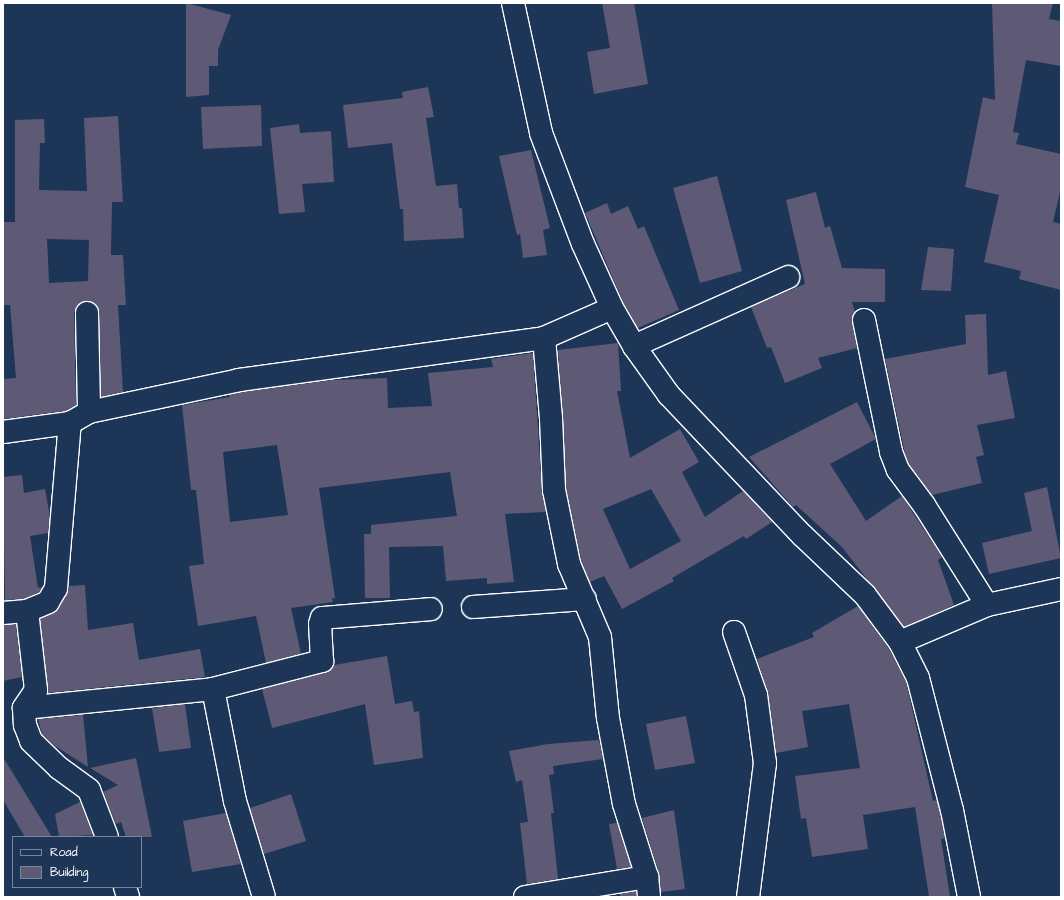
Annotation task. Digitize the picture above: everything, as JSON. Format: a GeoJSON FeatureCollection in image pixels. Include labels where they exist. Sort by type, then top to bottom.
{"type":"FeatureCollection","features":[{"type":"Feature","properties":{"kind":"street"},"geometry":{"type":"LineString","coordinates":[[513,3],[542,133],[583,244],[612,308],[634,346],[669,395],[802,535],[865,594],[900,642],[918,678],[952,810],[968,897]]}},
{"type":"Feature","properties":{"kind":"street"},"geometry":{"type":"LineString","coordinates":[[634,346],[788,277]]}},
{"type":"Feature","properties":{"kind":"street"},"geometry":{"type":"LineString","coordinates":[[3,432],[70,423],[89,412],[239,380],[544,338],[612,308]]}},
{"type":"Feature","properties":{"kind":"street"},"geometry":{"type":"LineString","coordinates":[[87,313],[89,412]]}},
{"type":"Feature","properties":{"kind":"street"},"geometry":{"type":"LineString","coordinates":[[864,320],[891,452],[898,470],[924,505],[987,605]]}},
{"type":"Feature","properties":{"kind":"street"},"geometry":{"type":"LineString","coordinates":[[525,897],[648,887],[624,804],[608,718],[600,637],[569,564],[554,490],[551,418],[544,338]]}},
{"type":"Feature","properties":{"kind":"street"},"geometry":{"type":"LineString","coordinates":[[3,613],[27,611],[48,602],[56,588],[70,423]]}},
{"type":"Feature","properties":{"kind":"street"},"geometry":{"type":"LineString","coordinates":[[900,642],[987,605],[1061,589]]}},
{"type":"Feature","properties":{"kind":"street"},"geometry":{"type":"LineString","coordinates":[[473,607],[585,599]]}},
{"type":"Feature","properties":{"kind":"street"},"geometry":{"type":"LineString","coordinates":[[24,708],[213,689],[322,661],[320,624],[322,618],[431,610]]}},
{"type":"Feature","properties":{"kind":"street"},"geometry":{"type":"LineString","coordinates":[[27,611],[36,690],[24,708],[25,725],[32,741],[59,768],[89,790],[107,836]]}},
{"type":"Feature","properties":{"kind":"street"},"geometry":{"type":"LineString","coordinates":[[734,632],[756,695],[765,763],[748,897]]}},
{"type":"Feature","properties":{"kind":"street"},"geometry":{"type":"LineString","coordinates":[[213,689],[236,801],[264,897]]}},
{"type":"Feature","properties":{"kind":"building"},"geometry":{"type":"Polygon","coordinates":[[[186,3],[231,15],[218,50],[218,66],[209,66],[209,95],[186,97],[186,3]]]}},
{"type":"Feature","properties":{"kind":"building"},"geometry":{"type":"Polygon","coordinates":[[[602,3],[634,3],[648,84],[594,94],[587,52],[610,48],[602,3]]]}},
{"type":"Feature","properties":{"kind":"building"},"geometry":{"type":"Polygon","coordinates":[[[992,3],[1053,3],[1049,19],[1061,21],[1061,66],[1026,60],[1013,132],[1019,133],[1016,144],[1061,154],[1061,188],[1053,222],[1061,224],[1061,290],[1019,279],[1021,271],[984,262],[999,195],[965,187],[983,97],[995,100],[992,3]]]}},
{"type":"Feature","properties":{"kind":"building"},"geometry":{"type":"Polygon","coordinates":[[[428,87],[434,117],[426,118],[436,186],[457,184],[459,208],[462,208],[464,238],[404,241],[403,209],[400,209],[392,143],[348,148],[343,105],[403,98],[402,92],[428,87]]]}},
{"type":"Feature","properties":{"kind":"building"},"geometry":{"type":"Polygon","coordinates":[[[261,105],[262,146],[203,149],[201,107],[261,105]]]}},
{"type":"Feature","properties":{"kind":"building"},"geometry":{"type":"Polygon","coordinates":[[[118,116],[123,202],[112,202],[111,255],[123,255],[126,305],[118,305],[123,392],[101,397],[99,312],[93,302],[86,301],[76,307],[74,313],[76,405],[66,411],[3,419],[3,379],[16,378],[10,305],[3,305],[3,222],[15,222],[15,120],[44,119],[45,143],[40,143],[39,190],[87,191],[84,118],[118,116]],[[47,239],[49,283],[88,281],[89,240],[47,239]]]}},
{"type":"Feature","properties":{"kind":"building"},"geometry":{"type":"Polygon","coordinates":[[[299,124],[300,133],[331,131],[334,182],[302,184],[305,212],[279,214],[270,128],[299,124]]]}},
{"type":"Feature","properties":{"kind":"building"},"geometry":{"type":"Polygon","coordinates":[[[531,150],[550,228],[543,230],[547,255],[523,258],[520,234],[517,235],[499,156],[531,150]]]}},
{"type":"Feature","properties":{"kind":"building"},"geometry":{"type":"Polygon","coordinates":[[[717,176],[742,271],[700,283],[673,188],[717,176]]]}},
{"type":"Feature","properties":{"kind":"building"},"geometry":{"type":"Polygon","coordinates":[[[816,192],[825,228],[830,226],[842,268],[885,269],[885,302],[852,302],[855,312],[852,322],[857,348],[818,358],[822,368],[785,383],[771,347],[767,348],[751,307],[805,284],[786,200],[816,192]]]}},
{"type":"Feature","properties":{"kind":"building"},"geometry":{"type":"Polygon","coordinates":[[[607,203],[611,214],[628,206],[638,229],[644,226],[679,310],[638,328],[623,302],[585,213],[607,203]]]}},
{"type":"Feature","properties":{"kind":"building"},"geometry":{"type":"Polygon","coordinates":[[[928,247],[954,249],[951,291],[921,290],[928,247]]]}},
{"type":"Feature","properties":{"kind":"building"},"geometry":{"type":"Polygon","coordinates":[[[986,314],[988,375],[1006,371],[1015,418],[977,425],[984,455],[976,457],[982,483],[932,495],[909,464],[905,454],[885,359],[966,344],[965,315],[986,314]]]}},
{"type":"Feature","properties":{"kind":"building"},"geometry":{"type":"Polygon","coordinates":[[[618,343],[621,391],[617,391],[630,458],[680,429],[699,462],[682,472],[705,517],[743,491],[772,522],[746,539],[744,536],[672,578],[674,581],[622,609],[604,576],[590,582],[581,560],[566,488],[558,350],[618,343]],[[651,489],[603,509],[630,569],[681,541],[651,489]]]}},
{"type":"Feature","properties":{"kind":"building"},"geometry":{"type":"Polygon","coordinates":[[[533,353],[542,491],[546,512],[505,514],[514,582],[487,584],[487,578],[446,581],[443,546],[389,547],[390,598],[365,598],[364,534],[371,534],[371,525],[457,516],[450,472],[319,488],[335,598],[332,598],[333,602],[291,608],[301,654],[266,663],[256,616],[198,626],[189,566],[204,564],[196,490],[191,490],[182,405],[230,397],[229,395],[241,392],[332,380],[387,378],[388,408],[432,406],[428,373],[493,367],[491,359],[533,353]],[[277,445],[223,452],[230,522],[288,515],[277,445]]]}},
{"type":"Feature","properties":{"kind":"building"},"geometry":{"type":"Polygon","coordinates":[[[857,402],[876,439],[830,464],[866,521],[902,496],[942,557],[938,560],[954,605],[904,627],[842,547],[796,505],[793,507],[749,457],[857,402]]]}},
{"type":"Feature","properties":{"kind":"building"},"geometry":{"type":"Polygon","coordinates":[[[22,475],[24,493],[45,489],[50,517],[48,533],[30,536],[38,588],[42,587],[39,592],[24,599],[5,600],[3,477],[22,475]]]}},
{"type":"Feature","properties":{"kind":"building"},"geometry":{"type":"Polygon","coordinates":[[[1047,487],[1061,558],[989,574],[982,543],[1032,531],[1024,493],[1047,487]]]}},
{"type":"Feature","properties":{"kind":"building"},"geometry":{"type":"Polygon","coordinates":[[[85,585],[88,630],[133,623],[139,660],[200,649],[205,677],[47,693],[40,619],[59,609],[69,586],[85,585]]]}},
{"type":"Feature","properties":{"kind":"building"},"geometry":{"type":"Polygon","coordinates":[[[858,606],[889,649],[906,682],[933,801],[937,800],[940,813],[945,838],[941,839],[950,897],[929,897],[915,807],[863,815],[868,849],[812,857],[806,818],[801,819],[795,776],[860,768],[849,704],[802,711],[808,747],[776,753],[768,693],[757,659],[814,637],[812,633],[858,606]]]}},
{"type":"Feature","properties":{"kind":"building"},"geometry":{"type":"Polygon","coordinates":[[[16,624],[22,677],[3,681],[3,625],[16,624]]]}},
{"type":"Feature","properties":{"kind":"building"},"geometry":{"type":"Polygon","coordinates":[[[387,656],[395,704],[412,701],[414,712],[419,711],[423,758],[374,765],[365,704],[272,728],[262,689],[325,673],[334,665],[387,656]]]}},
{"type":"Feature","properties":{"kind":"building"},"geometry":{"type":"Polygon","coordinates":[[[185,704],[191,748],[159,752],[152,708],[185,704]]]}},
{"type":"Feature","properties":{"kind":"building"},"geometry":{"type":"Polygon","coordinates":[[[83,715],[88,767],[55,746],[42,734],[38,719],[83,715]]]}},
{"type":"Feature","properties":{"kind":"building"},"geometry":{"type":"Polygon","coordinates":[[[686,716],[695,763],[655,770],[646,724],[686,716]]]}},
{"type":"Feature","properties":{"kind":"building"},"geometry":{"type":"Polygon","coordinates":[[[599,740],[603,759],[553,766],[554,774],[549,775],[554,813],[551,813],[558,879],[527,884],[520,823],[528,822],[522,780],[516,782],[509,751],[548,744],[599,740]]]}},
{"type":"Feature","properties":{"kind":"building"},"geometry":{"type":"Polygon","coordinates":[[[3,757],[51,836],[24,836],[3,800],[3,757]]]}},
{"type":"Feature","properties":{"kind":"building"},"geometry":{"type":"Polygon","coordinates":[[[136,758],[152,837],[126,836],[121,822],[116,824],[103,792],[118,785],[90,768],[136,758]]]}},
{"type":"Feature","properties":{"kind":"building"},"geometry":{"type":"Polygon","coordinates":[[[291,794],[306,841],[264,854],[250,808],[291,794]]]}},
{"type":"Feature","properties":{"kind":"building"},"geometry":{"type":"Polygon","coordinates":[[[80,802],[93,835],[59,836],[55,814],[80,802]]]}},
{"type":"Feature","properties":{"kind":"building"},"geometry":{"type":"Polygon","coordinates":[[[674,810],[685,889],[661,892],[659,873],[642,818],[674,810]]]}},
{"type":"Feature","properties":{"kind":"building"},"geometry":{"type":"Polygon","coordinates":[[[226,813],[241,864],[192,872],[183,821],[226,813]]]}},
{"type":"Feature","properties":{"kind":"building"},"geometry":{"type":"Polygon","coordinates":[[[617,823],[631,867],[617,869],[609,824],[617,823]]]}},
{"type":"Feature","properties":{"kind":"building"},"geometry":{"type":"Polygon","coordinates":[[[636,891],[636,897],[620,897],[620,894],[636,891]]]}}]}
